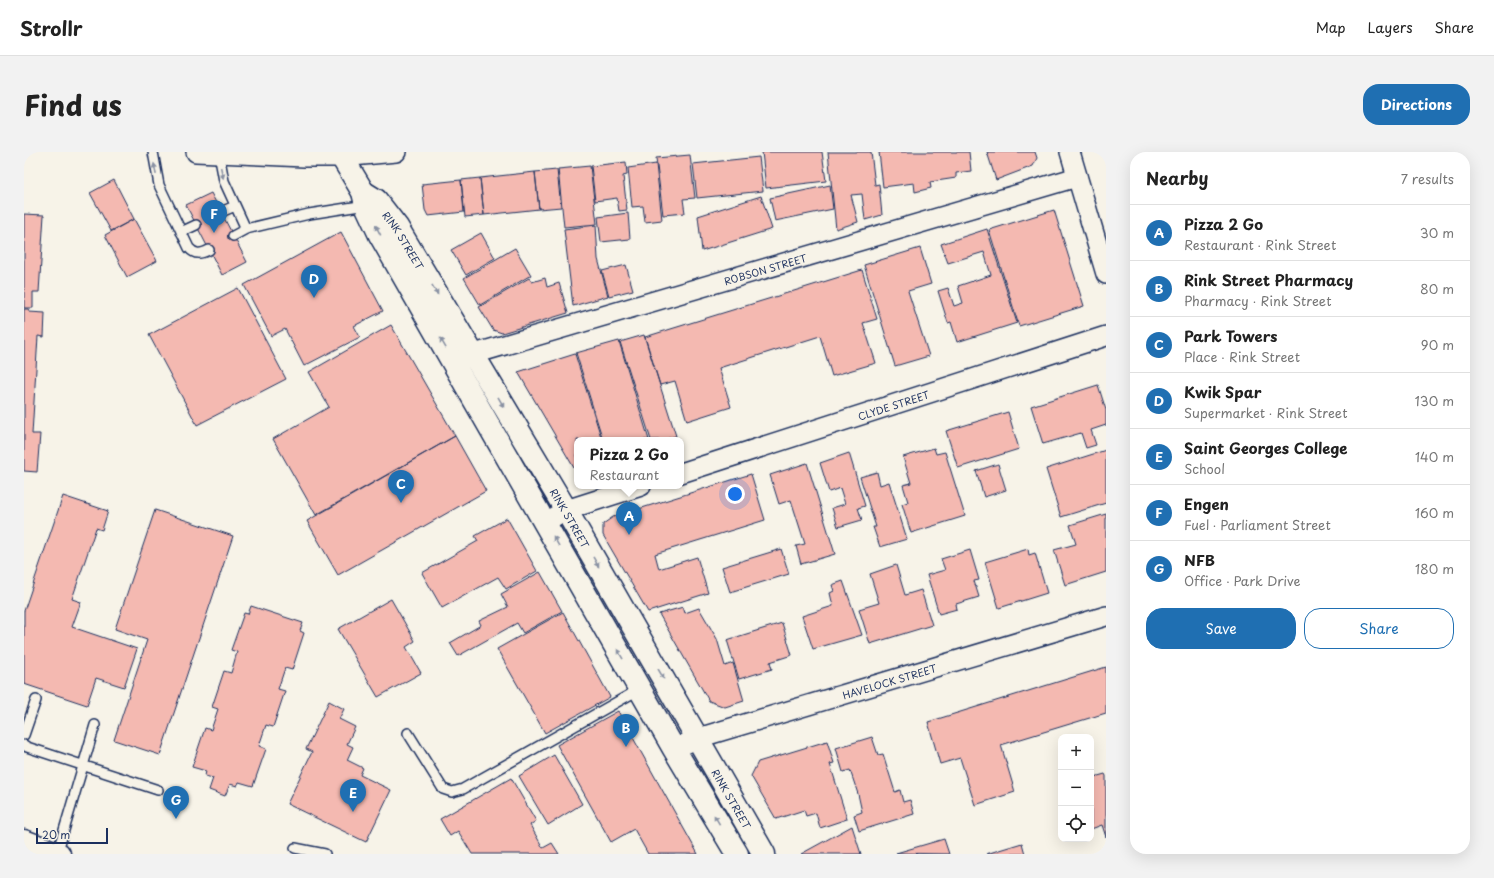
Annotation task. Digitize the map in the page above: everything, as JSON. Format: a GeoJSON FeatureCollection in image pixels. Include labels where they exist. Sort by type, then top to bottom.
{"type":"FeatureCollection","features":[{"type":"Feature","properties":{"kind":"street"},"geometry":{"type":"LineString","coordinates":[[196,152],[219,154],[340,155],[396,152]]}},
{"type":"Feature","properties":{"kind":"street"},"geometry":{"type":"LineString","coordinates":[[1070,152],[1106,274]]}},
{"type":"Feature","properties":{"kind":"street","name":"RINK STREET"},"geometry":{"type":"LineString","coordinates":[[340,155],[368,199],[380,235],[566,510],[764,854]]}},
{"type":"Feature","properties":{"kind":"street","name":"ROBSON STREET"},"geometry":{"type":"LineString","coordinates":[[464,359],[1077,177]]}},
{"type":"Feature","properties":{"kind":"street","name":"CLYDE STREET"},"geometry":{"type":"LineString","coordinates":[[684,472],[1106,336]]}},
{"type":"Feature","properties":{"kind":"street","name":"RINK STREET"},"geometry":{"type":"LineString","coordinates":[[464,359],[545,522],[674,749],[737,854]]}},
{"type":"Feature","properties":{"kind":"street"},"geometry":{"type":"LineString","coordinates":[[545,522],[566,510],[631,489]]}},
{"type":"Feature","properties":{"kind":"street","name":"HAVELOCK STREET"},"geometry":{"type":"LineString","coordinates":[[674,749],[698,738],[1106,616]]}},
{"type":"Feature","properties":{"kind":"street"},"geometry":{"type":"LineString","coordinates":[[24,841],[58,854]]}},
{"type":"Feature","properties":{"kind":"lane"},"geometry":{"type":"LineString","coordinates":[[153,152],[159,185],[192,252],[203,253],[209,250]]}},
{"type":"Feature","properties":{"kind":"lane"},"geometry":{"type":"LineString","coordinates":[[219,154],[221,169],[228,192],[246,229]]}},
{"type":"Feature","properties":{"kind":"lane"},"geometry":{"type":"LineString","coordinates":[[234,236],[246,229],[368,199]]}},
{"type":"Feature","properties":{"kind":"lane"},"geometry":{"type":"LineString","coordinates":[[221,212],[235,206]]}},
{"type":"Feature","properties":{"kind":"lane"},"geometry":{"type":"LineString","coordinates":[[181,232],[196,225]]}},
{"type":"Feature","properties":{"kind":"lane"},"geometry":{"type":"LineString","coordinates":[[408,733],[443,789],[452,792],[463,789],[640,689]]}},
{"type":"Feature","properties":{"kind":"lane"},"geometry":{"type":"LineString","coordinates":[[24,735],[36,700]]}},
{"type":"Feature","properties":{"kind":"lane"},"geometry":{"type":"LineString","coordinates":[[58,854],[95,725]]}},
{"type":"Feature","properties":{"kind":"lane"},"geometry":{"type":"LineString","coordinates":[[24,745],[27,748],[158,790]]}},
{"type":"Feature","properties":{"kind":"lane"},"geometry":{"type":"LineString","coordinates":[[295,848],[325,854]]}},
{"type":"Feature","properties":{"kind":"building"},"geometry":{"type":"Polygon","coordinates":[[[762,152],[822,152],[826,181],[766,188],[762,152]]]}},
{"type":"Feature","properties":{"kind":"building"},"geometry":{"type":"Polygon","coordinates":[[[828,152],[871,152],[875,185],[879,184],[882,215],[865,220],[862,194],[851,195],[858,222],[836,229],[828,152]]]}},
{"type":"Feature","properties":{"kind":"building"},"geometry":{"type":"Polygon","coordinates":[[[879,152],[969,152],[971,171],[956,173],[956,178],[930,182],[931,188],[915,192],[914,183],[883,187],[879,152]]]}},
{"type":"Feature","properties":{"kind":"building"},"geometry":{"type":"Polygon","coordinates":[[[987,152],[1035,152],[1037,158],[1033,166],[996,180],[987,152]]]}},
{"type":"Feature","properties":{"kind":"building"},"geometry":{"type":"Polygon","coordinates":[[[690,155],[695,198],[683,199],[685,213],[663,215],[656,158],[690,155]]]}},
{"type":"Feature","properties":{"kind":"building"},"geometry":{"type":"Polygon","coordinates":[[[759,157],[763,191],[697,198],[693,164],[759,157]]]}},
{"type":"Feature","properties":{"kind":"building"},"geometry":{"type":"Polygon","coordinates":[[[626,162],[627,175],[623,176],[627,210],[619,211],[617,198],[595,201],[591,166],[626,162]]]}},
{"type":"Feature","properties":{"kind":"building"},"geometry":{"type":"Polygon","coordinates":[[[656,164],[662,220],[645,222],[643,206],[632,207],[628,168],[656,164]]]}},
{"type":"Feature","properties":{"kind":"building"},"geometry":{"type":"Polygon","coordinates":[[[590,166],[597,224],[564,227],[558,169],[590,166]]]}},
{"type":"Feature","properties":{"kind":"building"},"geometry":{"type":"Polygon","coordinates":[[[557,170],[561,207],[539,209],[535,172],[557,170]]]}},
{"type":"Feature","properties":{"kind":"building"},"geometry":{"type":"Polygon","coordinates":[[[535,172],[539,209],[484,215],[480,178],[535,172]]]}},
{"type":"Feature","properties":{"kind":"building"},"geometry":{"type":"Polygon","coordinates":[[[480,178],[484,215],[465,217],[461,180],[480,178]]]}},
{"type":"Feature","properties":{"kind":"building"},"geometry":{"type":"Polygon","coordinates":[[[114,180],[134,219],[111,231],[90,193],[114,180]]]}},
{"type":"Feature","properties":{"kind":"building"},"geometry":{"type":"Polygon","coordinates":[[[461,180],[464,212],[428,216],[425,210],[422,184],[461,180]]]}},
{"type":"Feature","properties":{"kind":"building"},"geometry":{"type":"Polygon","coordinates":[[[830,185],[833,209],[775,221],[770,198],[830,185]]]}},
{"type":"Feature","properties":{"kind":"building"},"geometry":{"type":"Polygon","coordinates":[[[211,193],[247,262],[222,275],[186,205],[211,193]]]}},
{"type":"Feature","properties":{"kind":"building"},"geometry":{"type":"Polygon","coordinates":[[[761,196],[772,229],[702,251],[698,216],[761,196]]]}},
{"type":"Feature","properties":{"kind":"building"},"geometry":{"type":"Polygon","coordinates":[[[1054,210],[1084,306],[1019,326],[989,230],[1054,210]]]}},
{"type":"Feature","properties":{"kind":"building"},"geometry":{"type":"Polygon","coordinates":[[[628,213],[630,239],[601,242],[598,217],[628,213]]]}},
{"type":"Feature","properties":{"kind":"building"},"geometry":{"type":"Polygon","coordinates":[[[24,214],[44,215],[39,292],[33,292],[33,308],[24,308],[24,214]]]}},
{"type":"Feature","properties":{"kind":"building"},"geometry":{"type":"Polygon","coordinates":[[[134,219],[157,261],[127,277],[105,235],[134,219]]]}},
{"type":"Feature","properties":{"kind":"building"},"geometry":{"type":"Polygon","coordinates":[[[596,225],[598,259],[608,296],[573,306],[564,229],[596,225]]]}},
{"type":"Feature","properties":{"kind":"building"},"geometry":{"type":"Polygon","coordinates":[[[987,229],[1017,323],[957,342],[951,322],[948,323],[938,291],[948,288],[954,306],[963,303],[958,286],[991,275],[984,252],[948,263],[941,244],[987,229]]]}},
{"type":"Feature","properties":{"kind":"building"},"geometry":{"type":"Polygon","coordinates":[[[341,232],[383,311],[354,326],[360,337],[304,366],[285,329],[271,336],[244,285],[341,232]]]}},
{"type":"Feature","properties":{"kind":"building"},"geometry":{"type":"Polygon","coordinates":[[[481,233],[495,258],[466,275],[451,250],[481,233]]]}},
{"type":"Feature","properties":{"kind":"building"},"geometry":{"type":"Polygon","coordinates":[[[515,248],[531,275],[480,305],[464,278],[515,248]]]}},
{"type":"Feature","properties":{"kind":"building"},"geometry":{"type":"Polygon","coordinates":[[[920,248],[931,284],[908,291],[929,356],[895,366],[864,265],[920,248]]]}},
{"type":"Feature","properties":{"kind":"building"},"geometry":{"type":"Polygon","coordinates":[[[626,265],[633,290],[609,296],[602,271],[626,265]]]}},
{"type":"Feature","properties":{"kind":"building"},"geometry":{"type":"Polygon","coordinates":[[[862,270],[877,319],[863,323],[876,363],[832,376],[820,336],[719,368],[731,407],[687,421],[675,381],[660,385],[645,337],[862,270]]]}},
{"type":"Feature","properties":{"kind":"building"},"geometry":{"type":"Polygon","coordinates":[[[529,278],[532,282],[545,278],[547,287],[559,283],[568,313],[502,333],[493,330],[479,307],[529,278]]]}},
{"type":"Feature","properties":{"kind":"building"},"geometry":{"type":"Polygon","coordinates":[[[238,288],[286,379],[197,425],[149,335],[238,288]]]}},
{"type":"Feature","properties":{"kind":"building"},"geometry":{"type":"Polygon","coordinates":[[[24,309],[29,309],[29,312],[45,313],[44,337],[38,336],[32,434],[40,434],[37,472],[24,471],[24,309]]]}},
{"type":"Feature","properties":{"kind":"building"},"geometry":{"type":"Polygon","coordinates":[[[391,325],[455,436],[316,515],[273,439],[329,407],[309,372],[391,325]]]}},
{"type":"Feature","properties":{"kind":"building"},"geometry":{"type":"Polygon","coordinates":[[[644,335],[676,436],[650,437],[620,342],[644,335]]]}},
{"type":"Feature","properties":{"kind":"building"},"geometry":{"type":"Polygon","coordinates":[[[619,341],[648,437],[602,437],[576,353],[619,341]]]}},
{"type":"Feature","properties":{"kind":"building"},"geometry":{"type":"Polygon","coordinates":[[[575,354],[601,437],[574,437],[574,468],[518,372],[575,354]]]}},
{"type":"Feature","properties":{"kind":"building"},"geometry":{"type":"Polygon","coordinates":[[[1098,385],[1106,410],[1106,425],[1091,430],[1096,445],[1086,448],[1081,433],[1043,444],[1031,406],[1098,385]]]}},
{"type":"Feature","properties":{"kind":"building"},"geometry":{"type":"Polygon","coordinates":[[[1008,412],[1019,449],[958,468],[946,431],[1008,412]]]}},
{"type":"Feature","properties":{"kind":"building"},"geometry":{"type":"Polygon","coordinates":[[[455,436],[486,491],[338,575],[307,521],[455,436]]]}},
{"type":"Feature","properties":{"kind":"building"},"geometry":{"type":"Polygon","coordinates":[[[934,448],[936,454],[945,452],[965,516],[911,533],[902,504],[908,502],[903,485],[911,483],[903,457],[934,448]]]}},
{"type":"Feature","properties":{"kind":"building"},"geometry":{"type":"Polygon","coordinates":[[[1106,450],[1106,503],[1061,517],[1046,469],[1106,450]]]}},
{"type":"Feature","properties":{"kind":"building"},"geometry":{"type":"Polygon","coordinates":[[[849,453],[865,506],[858,508],[862,520],[838,527],[832,508],[845,504],[840,488],[829,492],[820,463],[849,453]]]}},
{"type":"Feature","properties":{"kind":"building"},"geometry":{"type":"Polygon","coordinates":[[[807,463],[835,554],[801,564],[796,546],[805,544],[791,500],[779,504],[770,475],[807,463]]]}},
{"type":"Feature","properties":{"kind":"building"},"geometry":{"type":"Polygon","coordinates":[[[998,464],[1006,490],[984,497],[976,471],[998,464]]]}},
{"type":"Feature","properties":{"kind":"building"},"geometry":{"type":"Polygon","coordinates":[[[877,472],[880,485],[889,482],[907,539],[880,547],[873,527],[876,527],[860,477],[877,472]]]}},
{"type":"Feature","properties":{"kind":"building"},"geometry":{"type":"Polygon","coordinates":[[[751,474],[765,520],[655,554],[659,569],[697,557],[708,593],[648,612],[603,535],[603,524],[613,517],[751,474]]]}},
{"type":"Feature","properties":{"kind":"building"},"geometry":{"type":"Polygon","coordinates":[[[63,496],[108,511],[102,530],[96,528],[72,599],[81,602],[72,627],[137,649],[124,687],[96,678],[87,705],[24,684],[24,611],[63,496]]]}},
{"type":"Feature","properties":{"kind":"building"},"geometry":{"type":"Polygon","coordinates":[[[155,510],[233,536],[160,755],[114,740],[147,640],[115,629],[155,510]]]}},
{"type":"Feature","properties":{"kind":"building"},"geometry":{"type":"Polygon","coordinates":[[[1106,514],[1106,572],[1065,585],[1054,550],[1076,544],[1070,525],[1106,514]]]}},
{"type":"Feature","properties":{"kind":"building"},"geometry":{"type":"Polygon","coordinates":[[[507,518],[537,571],[506,589],[498,577],[442,608],[422,573],[478,541],[475,536],[507,518]]]}},
{"type":"Feature","properties":{"kind":"building"},"geometry":{"type":"Polygon","coordinates":[[[781,549],[789,574],[730,592],[722,567],[781,549]]]}},
{"type":"Feature","properties":{"kind":"building"},"geometry":{"type":"Polygon","coordinates":[[[1028,549],[1029,555],[1035,553],[1047,593],[999,608],[985,562],[1028,549]]]}},
{"type":"Feature","properties":{"kind":"building"},"geometry":{"type":"Polygon","coordinates":[[[970,550],[979,580],[974,581],[979,597],[956,604],[957,609],[939,614],[927,575],[945,570],[941,559],[970,550]]]}},
{"type":"Feature","properties":{"kind":"building"},"geometry":{"type":"Polygon","coordinates":[[[896,565],[905,595],[921,590],[932,625],[870,644],[859,609],[879,603],[870,574],[896,565]]]}},
{"type":"Feature","properties":{"kind":"building"},"geometry":{"type":"Polygon","coordinates":[[[540,572],[562,611],[523,633],[517,623],[458,656],[450,643],[481,625],[479,621],[508,607],[501,594],[540,572]]]}},
{"type":"Feature","properties":{"kind":"building"},"geometry":{"type":"Polygon","coordinates":[[[843,581],[862,635],[813,649],[802,616],[833,606],[830,593],[834,591],[832,585],[843,581]]]}},
{"type":"Feature","properties":{"kind":"building"},"geometry":{"type":"Polygon","coordinates":[[[391,599],[415,641],[406,647],[421,673],[378,697],[338,629],[391,599]]]}},
{"type":"Feature","properties":{"kind":"building"},"geometry":{"type":"Polygon","coordinates":[[[251,606],[303,623],[300,631],[304,633],[292,670],[285,668],[278,689],[285,691],[273,727],[266,725],[259,746],[266,749],[253,786],[239,782],[237,786],[230,784],[225,796],[209,790],[213,778],[205,776],[206,771],[192,767],[205,728],[211,730],[218,709],[212,707],[224,671],[231,673],[237,652],[231,650],[244,613],[248,614],[251,606]]]}},
{"type":"Feature","properties":{"kind":"building"},"geometry":{"type":"Polygon","coordinates":[[[683,607],[685,613],[699,608],[717,639],[725,666],[733,663],[744,701],[725,707],[709,701],[659,614],[683,607]]]}},
{"type":"Feature","properties":{"kind":"building"},"geometry":{"type":"Polygon","coordinates":[[[563,612],[610,697],[545,733],[497,649],[563,612]]]}},
{"type":"Feature","properties":{"kind":"building"},"geometry":{"type":"Polygon","coordinates":[[[782,623],[792,655],[770,662],[772,669],[739,679],[727,640],[782,623]]]}},
{"type":"Feature","properties":{"kind":"building"},"geometry":{"type":"Polygon","coordinates":[[[1106,667],[1106,713],[1001,745],[1015,792],[975,805],[960,758],[940,764],[928,722],[1106,667]]]}},
{"type":"Feature","properties":{"kind":"building"},"geometry":{"type":"Polygon","coordinates":[[[329,701],[344,709],[339,719],[355,727],[347,744],[353,747],[347,760],[363,768],[360,775],[391,790],[366,842],[287,804],[312,752],[306,749],[329,701]]]}},
{"type":"Feature","properties":{"kind":"building"},"geometry":{"type":"Polygon","coordinates":[[[618,711],[698,854],[648,854],[634,829],[611,842],[557,745],[618,711]]]}},
{"type":"Feature","properties":{"kind":"building"},"geometry":{"type":"Polygon","coordinates":[[[872,737],[878,755],[883,754],[895,792],[900,790],[903,802],[910,800],[914,814],[859,831],[854,815],[862,812],[858,794],[850,770],[843,772],[836,748],[872,737]]]}},
{"type":"Feature","properties":{"kind":"building"},"geometry":{"type":"Polygon","coordinates":[[[827,741],[834,763],[830,764],[847,819],[820,828],[816,813],[806,816],[804,810],[776,819],[751,776],[758,762],[827,741]]]}},
{"type":"Feature","properties":{"kind":"building"},"geometry":{"type":"Polygon","coordinates":[[[554,755],[582,804],[548,825],[519,776],[554,755]]]}},
{"type":"Feature","properties":{"kind":"building"},"geometry":{"type":"Polygon","coordinates":[[[1105,774],[1106,776],[1106,837],[1102,825],[1094,828],[1094,777],[1105,774]]]}},
{"type":"Feature","properties":{"kind":"building"},"geometry":{"type":"Polygon","coordinates":[[[511,778],[536,821],[530,825],[543,848],[552,843],[559,854],[472,854],[458,831],[450,836],[440,819],[511,778]]]}},
{"type":"Feature","properties":{"kind":"building"},"geometry":{"type":"Polygon","coordinates":[[[852,826],[861,854],[801,854],[852,826]]]}},
{"type":"Feature","properties":{"kind":"building"},"geometry":{"type":"Polygon","coordinates":[[[944,839],[949,854],[896,853],[944,839]]]}},
{"type":"Feature","properties":{"kind":"building"},"geometry":{"type":"Polygon","coordinates":[[[1022,843],[1025,854],[986,854],[1022,843]]]}},
{"type":"Feature","properties":{"kind":"place","name":"Engen"},"geometry":{"type":"Point","coordinates":[214,233]}},
{"type":"Feature","properties":{"kind":"place","name":"Kwik Spar"},"geometry":{"type":"Point","coordinates":[314,298]}},
{"type":"Feature","properties":{"kind":"place","name":"Park Towers"},"geometry":{"type":"Point","coordinates":[401,503]}},
{"type":"Feature","properties":{"kind":"place","name":"Pizza 2 Go"},"geometry":{"type":"Point","coordinates":[629,535]}},
{"type":"Feature","properties":{"kind":"place","name":"Rink Street Pharmacy"},"geometry":{"type":"Point","coordinates":[626,747]}},
{"type":"Feature","properties":{"kind":"place","name":"Saint Georges College"},"geometry":{"type":"Point","coordinates":[353,812]}},
{"type":"Feature","properties":{"kind":"place","name":"NFB"},"geometry":{"type":"Point","coordinates":[176,819]}}]}
